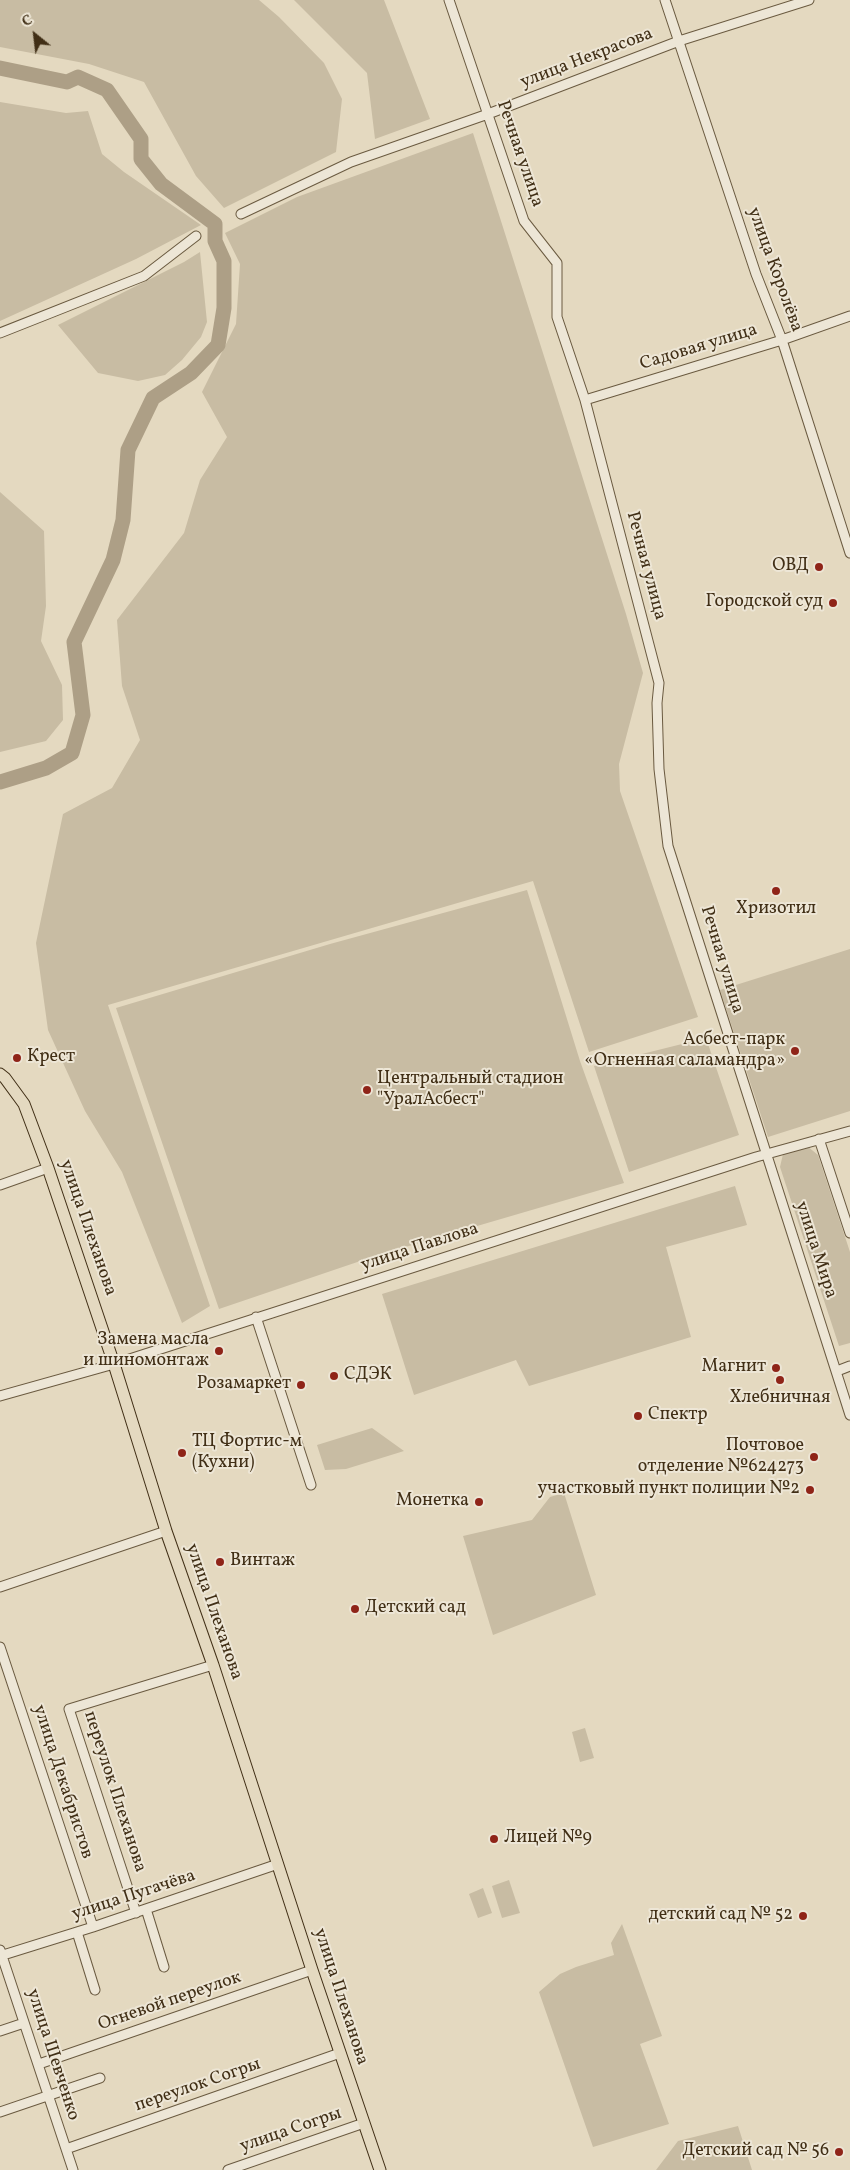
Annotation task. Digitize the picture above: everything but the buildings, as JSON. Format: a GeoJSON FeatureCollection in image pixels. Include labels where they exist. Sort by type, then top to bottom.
{"type":"FeatureCollection","features":[{"type":"Feature","properties":{"kind":"main road","name":"улица Плеханова"},"geometry":{"type":"LineString","coordinates":[[0,1074],[24,1104],[48,1168],[114,1364],[166,1531],[213,1665],[312,1970],[380,2170]]}},
{"type":"Feature","properties":{"kind":"street","name":"Речная улица"},"geometry":{"type":"LineString","coordinates":[[449,0],[524,221],[557,263],[557,317],[585,400],[659,683],[657,703],[659,770],[668,846],[767,1154]]}},
{"type":"Feature","properties":{"kind":"street","name":"улица Королёва"},"geometry":{"type":"LineString","coordinates":[[665,0],[756,274],[782,340],[850,552]]}},
{"type":"Feature","properties":{"kind":"street","name":"улица Некрасова"},"geometry":{"type":"LineString","coordinates":[[241,214],[351,162],[488,114],[679,41],[809,0]]}},
{"type":"Feature","properties":{"kind":"street"},"geometry":{"type":"LineString","coordinates":[[0,333],[144,276],[196,236]]}},
{"type":"Feature","properties":{"kind":"street","name":"Садовая улица"},"geometry":{"type":"LineString","coordinates":[[585,400],[782,340],[850,316]]}},
{"type":"Feature","properties":{"kind":"street","name":"улица Павлова"},"geometry":{"type":"LineString","coordinates":[[0,1396],[114,1364],[767,1154],[850,1131]]}},
{"type":"Feature","properties":{"kind":"street"},"geometry":{"type":"LineString","coordinates":[[819,1140],[850,1233]]}},
{"type":"Feature","properties":{"kind":"street","name":"улица Мира"},"geometry":{"type":"LineString","coordinates":[[767,1154],[850,1415]]}},
{"type":"Feature","properties":{"kind":"street"},"geometry":{"type":"LineString","coordinates":[[0,1185],[48,1168]]}},
{"type":"Feature","properties":{"kind":"street"},"geometry":{"type":"LineString","coordinates":[[256,1317],[311,1485]]}},
{"type":"Feature","properties":{"kind":"street"},"geometry":{"type":"LineString","coordinates":[[836,1370],[850,1366]]}},
{"type":"Feature","properties":{"kind":"street"},"geometry":{"type":"LineString","coordinates":[[0,1587],[166,1531]]}},
{"type":"Feature","properties":{"kind":"street","name":"улица Декабристов"},"geometry":{"type":"LineString","coordinates":[[0,1647],[94,1927]]}},
{"type":"Feature","properties":{"kind":"street","name":"переулок Плеханова"},"geometry":{"type":"LineString","coordinates":[[136,1913],[69,1709],[213,1665]]}},
{"type":"Feature","properties":{"kind":"street","name":"улица Пугачёва"},"geometry":{"type":"LineString","coordinates":[[1,1953],[94,1927],[278,1864]]}},
{"type":"Feature","properties":{"kind":"street"},"geometry":{"type":"LineString","coordinates":[[146,1909],[164,1967]]}},
{"type":"Feature","properties":{"kind":"street"},"geometry":{"type":"LineString","coordinates":[[77,1932],[95,1990]]}},
{"type":"Feature","properties":{"kind":"street","name":"улица Шевченко"},"geometry":{"type":"LineString","coordinates":[[1,1953],[73,2170]]}},
{"type":"Feature","properties":{"kind":"street","name":"Огневой переулок"},"geometry":{"type":"LineString","coordinates":[[39,2064],[312,1970]]}},
{"type":"Feature","properties":{"kind":"street"},"geometry":{"type":"LineString","coordinates":[[0,2031],[24,2023]]}},
{"type":"Feature","properties":{"kind":"street","name":"переулок Согры"},"geometry":{"type":"LineString","coordinates":[[66,2149],[340,2053]]}},
{"type":"Feature","properties":{"kind":"street"},"geometry":{"type":"LineString","coordinates":[[0,2112],[100,2078]]}},
{"type":"Feature","properties":{"kind":"street","name":"улица Согры"},"geometry":{"type":"LineString","coordinates":[[228,2170],[364,2123]]}},
{"type":"Feature","properties":{"kind":"shaded area"},"geometry":{"type":"Polygon","coordinates":[[[0,0],[259,0],[279,17],[324,63],[342,99],[336,152],[224,208],[196,176],[144,82],[89,64],[0,47],[0,0]]]}},
{"type":"Feature","properties":{"kind":"shaded area"},"geometry":{"type":"Polygon","coordinates":[[[294,0],[384,0],[430,119],[375,139],[367,73],[294,0]]]}},
{"type":"Feature","properties":{"kind":"shaded area"},"geometry":{"type":"Polygon","coordinates":[[[0,102],[66,113],[88,111],[102,154],[124,172],[201,225],[136,259],[0,321],[0,102]]]}},
{"type":"Feature","properties":{"kind":"shaded area"},"geometry":{"type":"Polygon","coordinates":[[[473,133],[626,614],[643,673],[619,764],[620,791],[698,1017],[589,1052],[533,881],[108,1005],[210,1306],[182,1323],[122,1172],[85,1111],[48,1030],[36,943],[63,814],[112,788],[140,740],[122,686],[117,620],[184,533],[200,480],[227,437],[202,392],[236,324],[240,264],[225,233],[297,197],[473,133]]]}},
{"type":"Feature","properties":{"kind":"shaded area"},"geometry":{"type":"Polygon","coordinates":[[[200,252],[207,322],[201,337],[182,360],[165,375],[138,381],[98,373],[58,325],[184,262],[200,252]]]}},
{"type":"Feature","properties":{"kind":"shaded area"},"geometry":{"type":"Polygon","coordinates":[[[0,492],[44,531],[46,606],[41,641],[62,685],[63,720],[46,741],[0,752],[0,492]]]}},
{"type":"Feature","properties":{"kind":"shaded area","name":"Центральный стадион \"УралАсбест\""},"geometry":{"type":"Polygon","coordinates":[[[527,890],[580,1061],[624,1183],[378,1255],[219,1309],[116,1008],[330,944],[527,890]]]}},
{"type":"Feature","properties":{"kind":"shaded area","name":"Асбест-парк «Огненная саламандра»"},"geometry":{"type":"Polygon","coordinates":[[[850,949],[850,1111],[768,1137],[720,990],[850,949]]]}},
{"type":"Feature","properties":{"kind":"shaded area"},"geometry":{"type":"Polygon","coordinates":[[[706,1038],[739,1135],[629,1172],[594,1066],[706,1038]]]}},
{"type":"Feature","properties":{"kind":"shaded area"},"geometry":{"type":"Polygon","coordinates":[[[807,1146],[818,1155],[850,1252],[850,1343],[839,1346],[780,1167],[783,1154],[807,1146]]]}},
{"type":"Feature","properties":{"kind":"shaded area"},"geometry":{"type":"Polygon","coordinates":[[[735,1186],[747,1225],[666,1247],[691,1337],[529,1386],[516,1360],[414,1395],[382,1294],[735,1186]]]}},
{"type":"Feature","properties":{"kind":"shaded area"},"geometry":{"type":"Polygon","coordinates":[[[372,1428],[404,1451],[346,1469],[325,1470],[317,1445],[372,1428]]]}},
{"type":"Feature","properties":{"kind":"shaded area"},"geometry":{"type":"Polygon","coordinates":[[[564,1493],[596,1595],[493,1635],[463,1536],[532,1520],[550,1497],[564,1493]]]}},
{"type":"Feature","properties":{"kind":"shaded area"},"geometry":{"type":"Polygon","coordinates":[[[585,1728],[594,1758],[580,1762],[572,1732],[585,1728]]]}},
{"type":"Feature","properties":{"kind":"shaded area"},"geometry":{"type":"Polygon","coordinates":[[[509,1880],[520,1913],[502,1918],[492,1886],[509,1880]]]}},
{"type":"Feature","properties":{"kind":"shaded area"},"geometry":{"type":"Polygon","coordinates":[[[483,1888],[492,1913],[478,1918],[469,1894],[483,1888]]]}},
{"type":"Feature","properties":{"kind":"shaded area"},"geometry":{"type":"Polygon","coordinates":[[[622,1924],[662,2036],[640,2044],[669,2124],[593,2147],[539,1992],[560,1974],[614,1955],[611,1943],[622,1924]]]}},
{"type":"Feature","properties":{"kind":"shaded area"},"geometry":{"type":"Polygon","coordinates":[[[738,2126],[752,2170],[656,2170],[678,2141],[738,2126]]]}},
{"type":"Feature","properties":{"kind":"waterway"},"geometry":{"type":"LineString","coordinates":[[0,68],[67,82],[78,77],[107,90],[141,139],[141,159],[161,184],[215,224],[215,241],[224,261],[224,308],[218,345],[191,373],[153,398],[128,450],[123,520],[113,560],[74,642],[83,715],[72,753],[46,768],[0,782]]}},
{"type":"Feature","properties":{"kind":"place","name":"ОВД"},"geometry":{"type":"Point","coordinates":[819,567]}},
{"type":"Feature","properties":{"kind":"place","name":"Городской суд"},"geometry":{"type":"Point","coordinates":[833,603]}},
{"type":"Feature","properties":{"kind":"place","name":"Хризотил"},"geometry":{"type":"Point","coordinates":[776,891]}},
{"type":"Feature","properties":{"kind":"place","name":"Асбест-парк «Огненная саламандра»"},"geometry":{"type":"Point","coordinates":[795,1051]}},
{"type":"Feature","properties":{"kind":"place","name":"Крест"},"geometry":{"type":"Point","coordinates":[17,1058]}},
{"type":"Feature","properties":{"kind":"place","name":"Центральный стадион \"УралАсбест\""},"geometry":{"type":"Point","coordinates":[367,1090]}},
{"type":"Feature","properties":{"kind":"place","name":"Замена масла и шиномонтаж"},"geometry":{"type":"Point","coordinates":[219,1351]}},
{"type":"Feature","properties":{"kind":"place","name":"Магнит"},"geometry":{"type":"Point","coordinates":[776,1368]}},
{"type":"Feature","properties":{"kind":"place","name":"СДЭК"},"geometry":{"type":"Point","coordinates":[334,1376]}},
{"type":"Feature","properties":{"kind":"place","name":"Хлебничная"},"geometry":{"type":"Point","coordinates":[780,1380]}},
{"type":"Feature","properties":{"kind":"place","name":"Розамаркет"},"geometry":{"type":"Point","coordinates":[301,1385]}},
{"type":"Feature","properties":{"kind":"place","name":"Спектр"},"geometry":{"type":"Point","coordinates":[638,1416]}},
{"type":"Feature","properties":{"kind":"place","name":"ТЦ Фортис-м (Кухни)"},"geometry":{"type":"Point","coordinates":[182,1453]}},
{"type":"Feature","properties":{"kind":"place","name":"Почтовое отделение №624273"},"geometry":{"type":"Point","coordinates":[814,1457]}},
{"type":"Feature","properties":{"kind":"place","name":"участковый пункт полиции №2"},"geometry":{"type":"Point","coordinates":[810,1490]}},
{"type":"Feature","properties":{"kind":"place","name":"Монетка"},"geometry":{"type":"Point","coordinates":[479,1502]}},
{"type":"Feature","properties":{"kind":"place","name":"Винтаж"},"geometry":{"type":"Point","coordinates":[220,1562]}},
{"type":"Feature","properties":{"kind":"place","name":"Детский сад"},"geometry":{"type":"Point","coordinates":[355,1609]}},
{"type":"Feature","properties":{"kind":"place","name":"Лицей №9"},"geometry":{"type":"Point","coordinates":[494,1839]}},
{"type":"Feature","properties":{"kind":"place","name":"детский сад № 52"},"geometry":{"type":"Point","coordinates":[803,1916]}},
{"type":"Feature","properties":{"kind":"place","name":"Детский сад № 56"},"geometry":{"type":"Point","coordinates":[839,2152]}}]}
